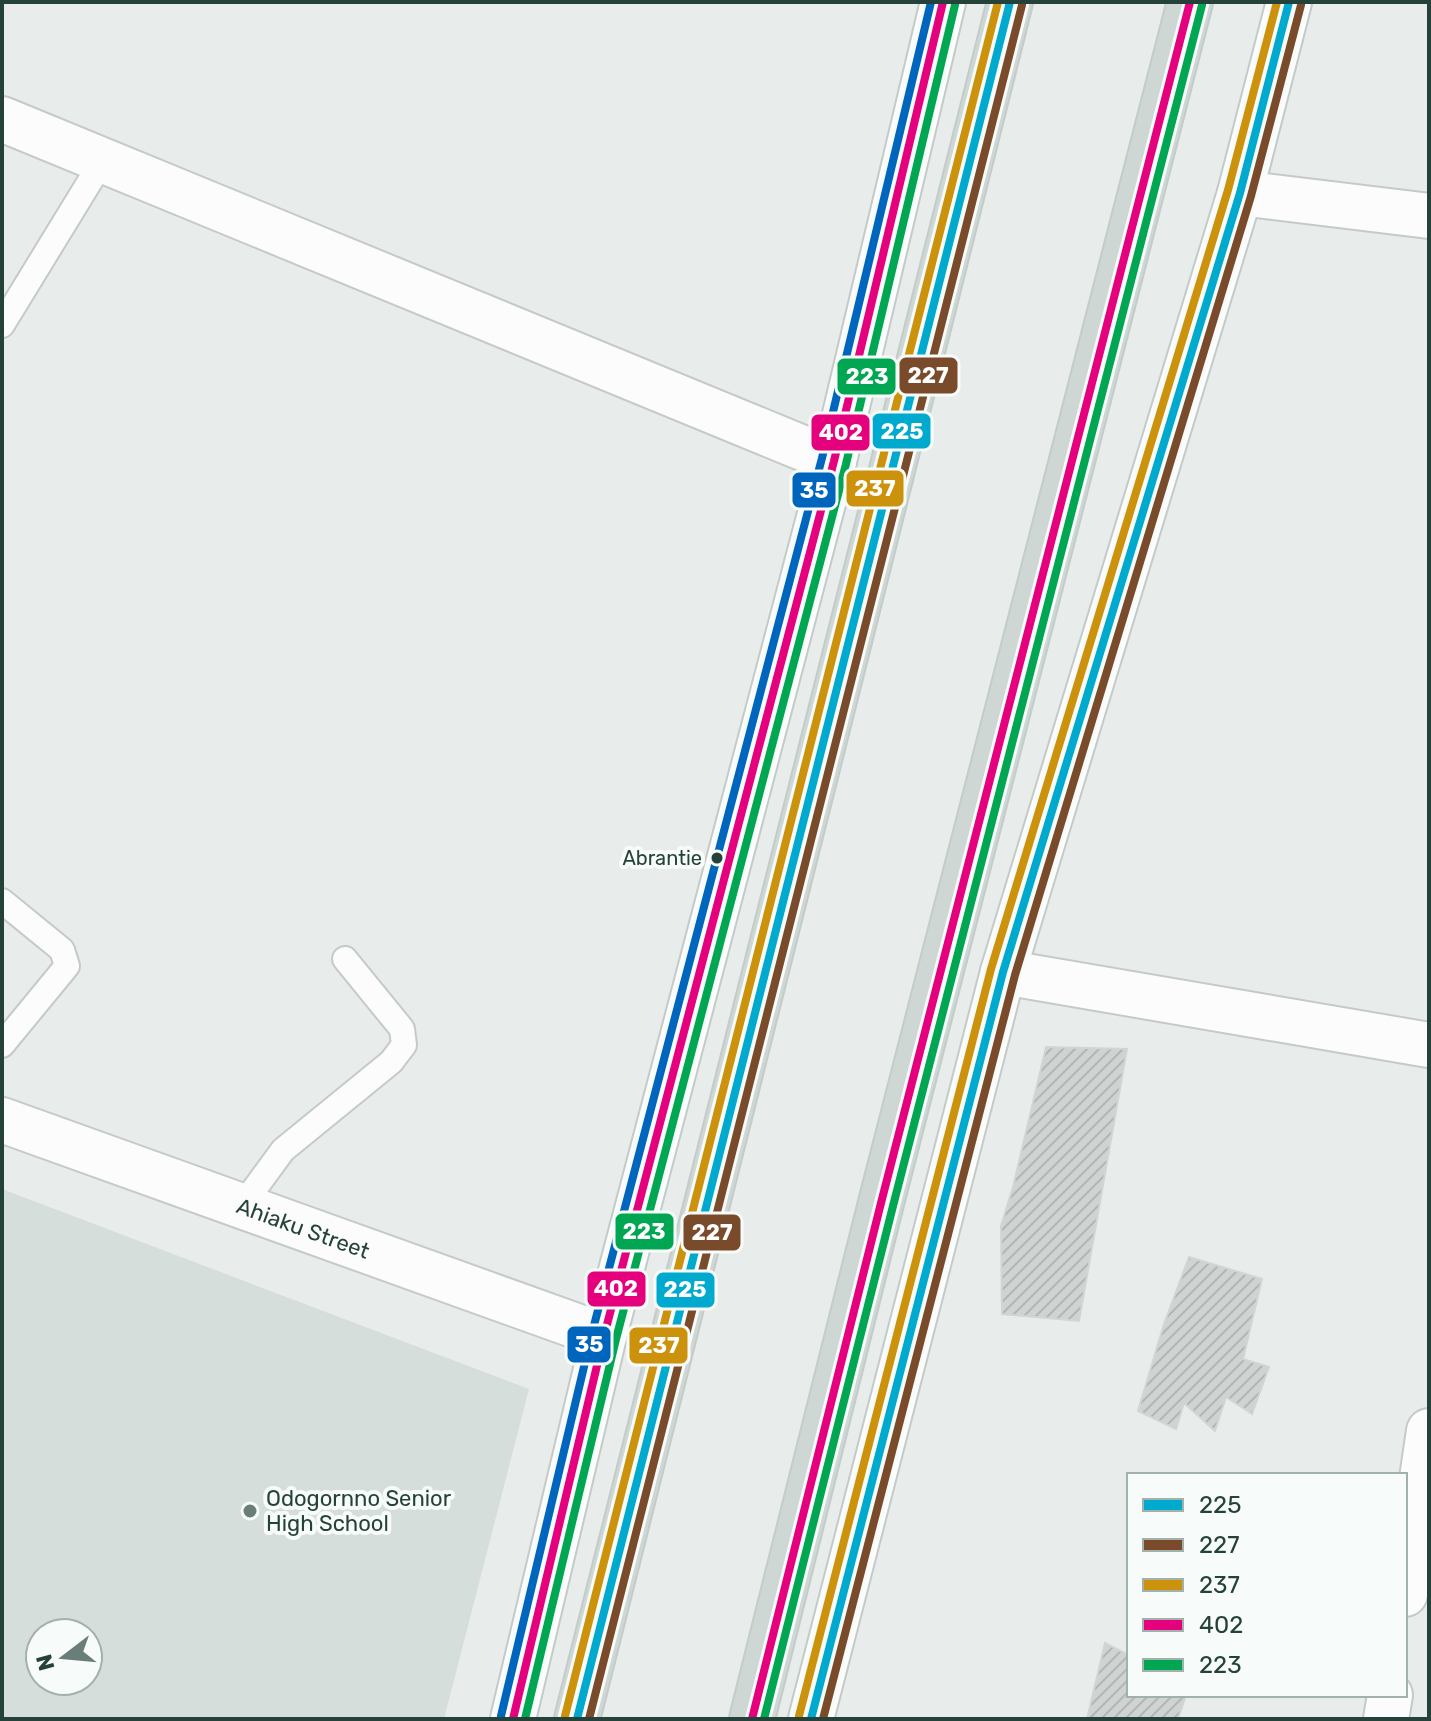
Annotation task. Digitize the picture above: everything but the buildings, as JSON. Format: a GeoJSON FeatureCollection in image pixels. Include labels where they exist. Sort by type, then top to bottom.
{"type":"FeatureCollection","features":[{"type":"Feature","properties":{"kind":"main road"},"geometry":{"type":"LineString","coordinates":[[577,1719],[1010,2]]}},
{"type":"Feature","properties":{"kind":"main road"},"geometry":{"type":"LineString","coordinates":[[752,1719],[1190,2]]}},
{"type":"Feature","properties":{"kind":"street"},"geometry":{"type":"LineString","coordinates":[[513,1719],[604,1336],[834,461],[943,2]]}},
{"type":"Feature","properties":{"kind":"street"},"geometry":{"type":"LineString","coordinates":[[811,1719],[1003,972],[1240,193],[1289,2]]}},
{"type":"Feature","properties":{"kind":"street"},"geometry":{"type":"LineString","coordinates":[[2,119],[834,461]]}},
{"type":"Feature","properties":{"kind":"street"},"geometry":{"type":"LineString","coordinates":[[1240,193],[1429,216]]}},
{"type":"Feature","properties":{"kind":"street"},"geometry":{"type":"LineString","coordinates":[[1003,972],[1429,1045]]}},
{"type":"Feature","properties":{"kind":"street","name":"Ahiaku Street"},"geometry":{"type":"LineString","coordinates":[[2,1120],[604,1336]]}},
{"type":"Feature","properties":{"kind":"street"},"geometry":{"type":"LineString","coordinates":[[1407,1580],[1429,1431]]}},
{"type":"Feature","properties":{"kind":"street"},"geometry":{"type":"LineString","coordinates":[[1386,1719],[1390,1697]]}},
{"type":"Feature","properties":{"kind":"lane"},"geometry":{"type":"LineString","coordinates":[[2,325],[103,160]]}},
{"type":"Feature","properties":{"kind":"lane"},"geometry":{"type":"LineString","coordinates":[[2,901],[62,950],[67,966],[2,1045]]}},
{"type":"Feature","properties":{"kind":"lane"},"geometry":{"type":"LineString","coordinates":[[242,1206],[283,1150],[391,1062],[404,1045],[402,1029],[345,959]]}},
{"type":"Feature","properties":{"kind":"shaded area","name":"Odogornno Senior High School"},"geometry":{"type":"Polygon","coordinates":[[[2,1189],[529,1389],[444,1719],[2,1719],[2,1189]]]}},
{"type":"Feature","properties":{"kind":"transit line","name":"35"},"geometry":{"type":"LineString","coordinates":[[501,1716],[592,1333],[822,458],[931,2]]}},
{"type":"Feature","properties":{"kind":"transit line","name":"402"},"geometry":{"type":"LineString","coordinates":[[513,1719],[604,1336],[834,461],[943,2]]}},
{"type":"Feature","properties":{"kind":"transit line","name":"237"},"geometry":{"type":"LineString","coordinates":[[565,1716],[998,2]]}},
{"type":"Feature","properties":{"kind":"transit line","name":"225"},"geometry":{"type":"LineString","coordinates":[[577,1719],[1010,2]]}},
{"type":"Feature","properties":{"kind":"transit line","name":"402"},"geometry":{"type":"LineString","coordinates":[[752,1719],[881,1203],[1190,2]]}},
{"type":"Feature","properties":{"kind":"transit line","name":"237"},"geometry":{"type":"LineString","coordinates":[[799,1716],[991,969],[1228,190],[1277,2]]}},
{"type":"Feature","properties":{"kind":"transit line","name":"225"},"geometry":{"type":"LineString","coordinates":[[811,1719],[1003,972],[1240,193],[1289,2]]}},
{"type":"Feature","properties":{"kind":"transit line","name":"223"},"geometry":{"type":"LineString","coordinates":[[525,1719],[616,1339],[846,464],[955,5]]}},
{"type":"Feature","properties":{"kind":"transit line","name":"227"},"geometry":{"type":"LineString","coordinates":[[589,1719],[1022,5]]}},
{"type":"Feature","properties":{"kind":"transit line","name":"223"},"geometry":{"type":"LineString","coordinates":[[764,1719],[1202,5]]}},
{"type":"Feature","properties":{"kind":"transit line","name":"227"},"geometry":{"type":"LineString","coordinates":[[823,1719],[1015,975],[1251,196],[1301,5]]}},
{"type":"Feature","properties":{"kind":"place","name":"Abrantie"},"geometry":{"type":"Point","coordinates":[717,858]}},
{"type":"Feature","properties":{"kind":"place","name":"Odogornno Senior High School"},"geometry":{"type":"Point","coordinates":[250,1511]}}]}
